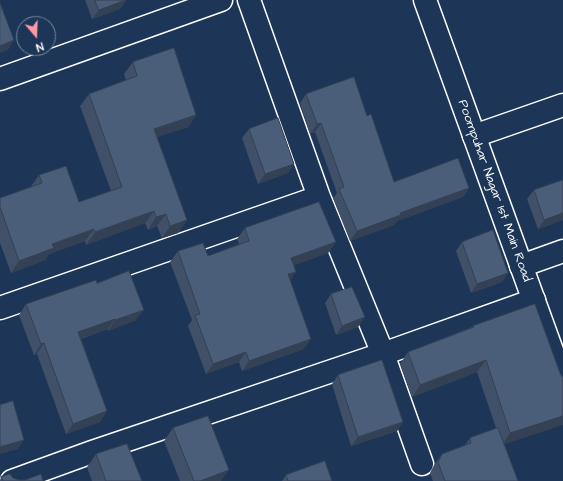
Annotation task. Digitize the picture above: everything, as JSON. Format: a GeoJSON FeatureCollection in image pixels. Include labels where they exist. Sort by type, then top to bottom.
{"type":"FeatureCollection","features":[{"type":"Feature","properties":{"kind":"street"},"geometry":{"type":"LineString","coordinates":[[0,79],[221,0]]}},
{"type":"Feature","properties":{"kind":"street"},"geometry":{"type":"LineString","coordinates":[[249,0],[319,198],[383,354],[422,464]]}},
{"type":"Feature","properties":{"kind":"street","name":"Poompuhar Nagar 1st Main Road"},"geometry":{"type":"LineString","coordinates":[[425,0],[563,381]]}},
{"type":"Feature","properties":{"kind":"street"},"geometry":{"type":"LineString","coordinates":[[474,136],[563,105]]}},
{"type":"Feature","properties":{"kind":"street"},"geometry":{"type":"LineString","coordinates":[[0,308],[319,198]]}},
{"type":"Feature","properties":{"kind":"street"},"geometry":{"type":"LineString","coordinates":[[521,266],[563,251]]}},
{"type":"Feature","properties":{"kind":"street"},"geometry":{"type":"LineString","coordinates":[[12,481],[92,452],[383,354],[534,300]]}},
{"type":"Feature","properties":{"kind":"building"},"geometry":{"type":"Polygon","coordinates":[[[95,0],[126,0],[99,10],[95,0]]]}},
{"type":"Feature","properties":{"kind":"building"},"geometry":{"type":"Polygon","coordinates":[[[0,3],[14,40],[0,46],[0,3]]]}},
{"type":"Feature","properties":{"kind":"building"},"geometry":{"type":"Polygon","coordinates":[[[174,48],[196,115],[154,129],[187,220],[170,226],[166,214],[156,217],[154,211],[95,232],[94,229],[52,244],[54,248],[19,261],[0,207],[0,198],[42,183],[39,175],[66,166],[79,202],[122,187],[89,94],[137,76],[133,62],[174,48]]]}},
{"type":"Feature","properties":{"kind":"building"},"geometry":{"type":"Polygon","coordinates":[[[354,77],[367,116],[371,114],[394,182],[458,158],[469,188],[400,213],[401,215],[357,231],[339,189],[344,187],[321,123],[317,124],[306,94],[354,77]]]}},
{"type":"Feature","properties":{"kind":"building"},"geometry":{"type":"Polygon","coordinates":[[[278,118],[294,164],[265,174],[249,129],[278,118]]]}},
{"type":"Feature","properties":{"kind":"building"},"geometry":{"type":"Polygon","coordinates":[[[563,180],[563,213],[544,220],[534,190],[563,180]]]}},
{"type":"Feature","properties":{"kind":"building"},"geometry":{"type":"Polygon","coordinates":[[[319,202],[336,242],[291,258],[296,272],[288,274],[311,339],[249,361],[246,352],[213,364],[195,315],[200,314],[178,251],[203,243],[208,256],[249,241],[245,228],[319,202]]]}},
{"type":"Feature","properties":{"kind":"building"},"geometry":{"type":"Polygon","coordinates":[[[493,230],[508,273],[477,284],[462,242],[493,230]]]}},
{"type":"Feature","properties":{"kind":"building"},"geometry":{"type":"Polygon","coordinates":[[[129,271],[144,310],[78,332],[107,411],[73,424],[44,343],[41,344],[26,304],[96,280],[97,283],[129,271]]]}},
{"type":"Feature","properties":{"kind":"building"},"geometry":{"type":"Polygon","coordinates":[[[352,287],[365,317],[342,326],[331,294],[352,287]]]}},
{"type":"Feature","properties":{"kind":"building"},"geometry":{"type":"Polygon","coordinates":[[[535,304],[563,378],[563,416],[510,433],[486,360],[420,385],[408,352],[474,327],[473,326],[535,304]]]}},
{"type":"Feature","properties":{"kind":"building"},"geometry":{"type":"Polygon","coordinates":[[[382,360],[403,422],[358,437],[338,375],[382,360]]]}},
{"type":"Feature","properties":{"kind":"building"},"geometry":{"type":"Polygon","coordinates":[[[13,401],[24,440],[0,447],[0,405],[13,401]]]}},
{"type":"Feature","properties":{"kind":"building"},"geometry":{"type":"Polygon","coordinates":[[[208,416],[229,470],[200,481],[194,481],[173,428],[208,416]]]}},
{"type":"Feature","properties":{"kind":"building"},"geometry":{"type":"Polygon","coordinates":[[[498,428],[518,481],[445,481],[438,462],[442,454],[471,443],[470,438],[498,428]]]}},
{"type":"Feature","properties":{"kind":"building"},"geometry":{"type":"Polygon","coordinates":[[[127,444],[142,481],[106,481],[96,454],[127,444]]]}},
{"type":"Feature","properties":{"kind":"building"},"geometry":{"type":"Polygon","coordinates":[[[325,461],[332,481],[288,481],[286,475],[325,461]]]}},
{"type":"Feature","properties":{"kind":"building"},"geometry":{"type":"Polygon","coordinates":[[[10,474],[13,478],[25,480],[41,474],[43,481],[3,481],[1,477],[10,474]]]}}]}
